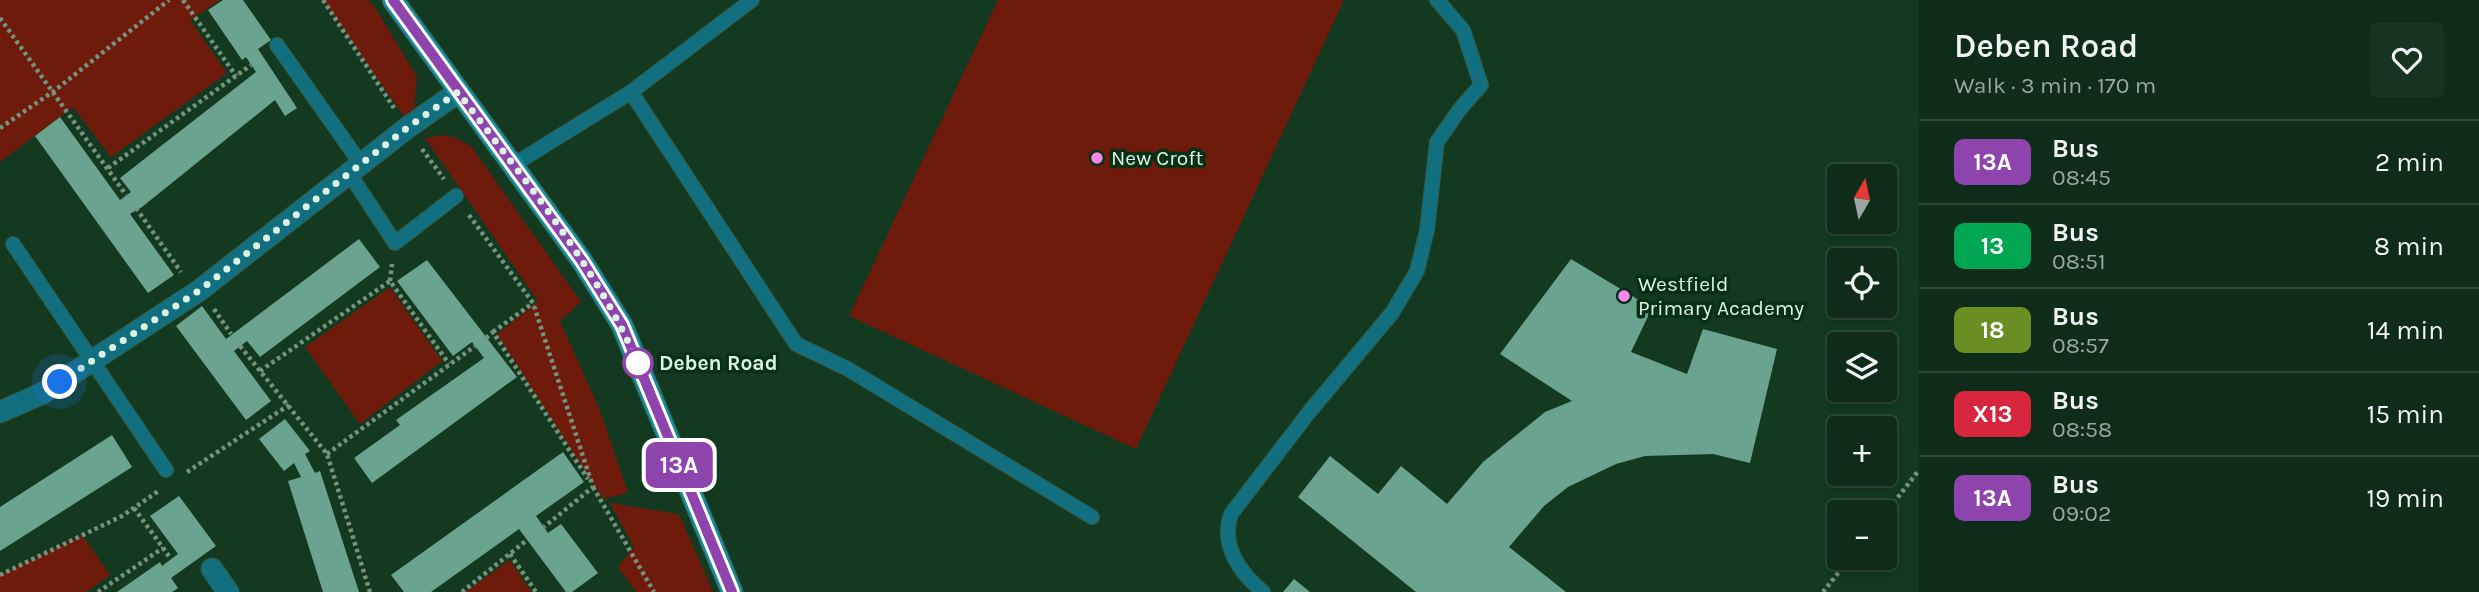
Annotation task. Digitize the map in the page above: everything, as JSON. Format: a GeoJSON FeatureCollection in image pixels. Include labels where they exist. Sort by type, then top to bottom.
{"type":"FeatureCollection","features":[{"type":"Feature","properties":{"kind":"street"},"geometry":{"type":"LineString","coordinates":[[393,0],[582,261],[622,325],[732,592]]}},
{"type":"Feature","properties":{"kind":"street"},"geometry":{"type":"LineString","coordinates":[[0,412],[43,393],[196,292],[407,128],[458,92]]}},
{"type":"Feature","properties":{"kind":"street"},"geometry":{"type":"LineString","coordinates":[[212,569],[229,592]]}},
{"type":"Feature","properties":{"kind":"lane"},"geometry":{"type":"LineString","coordinates":[[513,165],[631,92],[752,0]]}},
{"type":"Feature","properties":{"kind":"lane"},"geometry":{"type":"LineString","coordinates":[[1264,592],[1234,559],[1226,528],[1231,514],[1310,411],[1392,313],[1411,282],[1417,271],[1427,230],[1437,142],[1481,85],[1463,30],[1437,0]]}},
{"type":"Feature","properties":{"kind":"lane"},"geometry":{"type":"LineString","coordinates":[[277,45],[355,168],[395,243],[456,196]]}},
{"type":"Feature","properties":{"kind":"lane"},"geometry":{"type":"LineString","coordinates":[[631,92],[796,344],[848,369],[1092,517]]}},
{"type":"Feature","properties":{"kind":"lane"},"geometry":{"type":"LineString","coordinates":[[13,244],[166,470]]}},
{"type":"Feature","properties":{"kind":"path"},"geometry":{"type":"LineString","coordinates":[[0,128],[54,91],[169,0]]}},
{"type":"Feature","properties":{"kind":"path"},"geometry":{"type":"LineString","coordinates":[[183,0],[236,76]]}},
{"type":"Feature","properties":{"kind":"path"},"geometry":{"type":"LineString","coordinates":[[323,0],[407,128],[533,303],[593,487]]}},
{"type":"Feature","properties":{"kind":"path"},"geometry":{"type":"LineString","coordinates":[[0,18],[127,195]]}},
{"type":"Feature","properties":{"kind":"path"},"geometry":{"type":"LineString","coordinates":[[108,168],[251,65]]}},
{"type":"Feature","properties":{"kind":"path"},"geometry":{"type":"LineString","coordinates":[[136,208],[196,292]]}},
{"type":"Feature","properties":{"kind":"path"},"geometry":{"type":"LineString","coordinates":[[260,371],[390,281],[449,364]]}},
{"type":"Feature","properties":{"kind":"path"},"geometry":{"type":"LineString","coordinates":[[486,338],[533,303]]}},
{"type":"Feature","properties":{"kind":"path"},"geometry":{"type":"LineString","coordinates":[[493,332],[593,487],[654,592]]}},
{"type":"Feature","properties":{"kind":"path"},"geometry":{"type":"LineString","coordinates":[[240,346],[327,454],[370,592]]}},
{"type":"Feature","properties":{"kind":"path"},"geometry":{"type":"LineString","coordinates":[[327,454],[475,346]]}},
{"type":"Feature","properties":{"kind":"path"},"geometry":{"type":"LineString","coordinates":[[184,474],[289,405]]}},
{"type":"Feature","properties":{"kind":"path"},"geometry":{"type":"LineString","coordinates":[[1896,500],[1919,470]]}},
{"type":"Feature","properties":{"kind":"path"},"geometry":{"type":"LineString","coordinates":[[544,527],[593,487]]}},
{"type":"Feature","properties":{"kind":"path"},"geometry":{"type":"LineString","coordinates":[[0,575],[134,508],[163,488]]}},
{"type":"Feature","properties":{"kind":"path"},"geometry":{"type":"LineString","coordinates":[[134,508],[172,559]]}},
{"type":"Feature","properties":{"kind":"path"},"geometry":{"type":"LineString","coordinates":[[461,592],[527,540]]}},
{"type":"Feature","properties":{"kind":"path"},"geometry":{"type":"LineString","coordinates":[[98,592],[163,548]]}},
{"type":"Feature","properties":{"kind":"path"},"geometry":{"type":"LineString","coordinates":[[510,554],[536,592]]}},
{"type":"Feature","properties":{"kind":"path"},"geometry":{"type":"LineString","coordinates":[[1823,592],[1840,570]]}},
{"type":"Feature","properties":{"kind":"shaded area"},"geometry":{"type":"Polygon","coordinates":[[[0,0],[220,0],[190,20],[227,73],[111,157],[73,107],[0,162],[0,0]]]}},
{"type":"Feature","properties":{"kind":"shaded area"},"geometry":{"type":"Polygon","coordinates":[[[323,0],[368,0],[376,9],[417,77],[414,109],[405,118],[323,0]]]}},
{"type":"Feature","properties":{"kind":"shaded area","name":"New Croft"},"geometry":{"type":"Polygon","coordinates":[[[998,0],[1344,0],[1136,449],[849,316],[998,0]]]}},
{"type":"Feature","properties":{"kind":"shaded area"},"geometry":{"type":"Polygon","coordinates":[[[443,135],[454,137],[471,146],[581,302],[560,321],[601,413],[628,493],[603,499],[497,334],[538,301],[425,138],[443,135]]]}},
{"type":"Feature","properties":{"kind":"shaded area"},"geometry":{"type":"Polygon","coordinates":[[[390,287],[442,361],[360,424],[305,347],[390,287]]]}},
{"type":"Feature","properties":{"kind":"shaded area"},"geometry":{"type":"Polygon","coordinates":[[[610,503],[679,514],[713,592],[636,592],[618,567],[634,547],[610,503]]]}},
{"type":"Feature","properties":{"kind":"shaded area"},"geometry":{"type":"Polygon","coordinates":[[[82,535],[110,575],[86,592],[0,592],[0,575],[82,535]]]}},
{"type":"Feature","properties":{"kind":"shaded area"},"geometry":{"type":"Polygon","coordinates":[[[510,560],[531,592],[465,592],[510,560]]]}},
{"type":"Feature","properties":{"kind":"building"},"geometry":{"type":"Polygon","coordinates":[[[223,0],[243,0],[271,40],[258,49],[297,108],[285,116],[275,100],[130,214],[174,275],[148,293],[35,136],[60,117],[120,200],[131,192],[120,178],[256,72],[246,57],[242,60],[208,10],[223,0]]]}},
{"type":"Feature","properties":{"kind":"building"},"geometry":{"type":"Polygon","coordinates":[[[359,239],[380,267],[260,357],[247,341],[234,351],[271,401],[246,420],[176,326],[202,306],[226,339],[359,239]]]}},
{"type":"Feature","properties":{"kind":"building"},"geometry":{"type":"Polygon","coordinates":[[[1571,259],[1652,308],[1631,352],[1687,374],[1703,329],[1777,349],[1750,463],[1713,454],[1645,456],[1616,464],[1568,487],[1544,506],[1509,547],[1566,592],[1416,592],[1298,497],[1330,456],[1378,494],[1401,466],[1447,504],[1483,462],[1545,412],[1572,401],[1500,354],[1571,259]]]}},
{"type":"Feature","properties":{"kind":"building"},"geometry":{"type":"Polygon","coordinates":[[[427,260],[517,377],[372,483],[354,458],[400,425],[396,420],[484,358],[472,342],[453,356],[397,281],[427,260]]]}},
{"type":"Feature","properties":{"kind":"building"},"geometry":{"type":"Polygon","coordinates":[[[285,419],[310,451],[305,454],[315,473],[320,471],[359,592],[323,592],[288,481],[301,477],[294,463],[284,471],[259,439],[285,419]]]}},
{"type":"Feature","properties":{"kind":"building"},"geometry":{"type":"Polygon","coordinates":[[[112,435],[132,467],[0,551],[0,507],[112,435]]]}},
{"type":"Feature","properties":{"kind":"building"},"geometry":{"type":"Polygon","coordinates":[[[563,452],[584,482],[536,516],[548,533],[561,524],[598,573],[572,592],[566,592],[519,529],[431,592],[404,592],[391,575],[563,452]]]}},
{"type":"Feature","properties":{"kind":"building"},"geometry":{"type":"Polygon","coordinates":[[[179,496],[216,546],[171,578],[178,588],[172,592],[117,592],[160,562],[162,566],[178,554],[150,516],[179,496]]]}},
{"type":"Feature","properties":{"kind":"building"},"geometry":{"type":"Polygon","coordinates":[[[1294,579],[1310,592],[1283,592],[1294,579]]]}},
{"type":"Feature","properties":{"kind":"bus line","name":"13A"},"geometry":{"type":"LineString","coordinates":[[393,0],[582,261],[622,325],[732,592]]}},
{"type":"Feature","properties":{"kind":"place","name":"New Croft"},"geometry":{"type":"Point","coordinates":[1097,158]}},
{"type":"Feature","properties":{"kind":"place","name":"Westfield Primary Academy"},"geometry":{"type":"Point","coordinates":[1624,296]}},
{"type":"Feature","properties":{"kind":"place","name":"Deben Road"},"geometry":{"type":"Point","coordinates":[638,363]}},
{"type":"Feature","properties":{"kind":"route"},"geometry":{"type":"LineString","coordinates":[[60,382],[200,290],[407,128],[458,92],[582,261],[622,325],[642,373],[638,363]]}}]}
